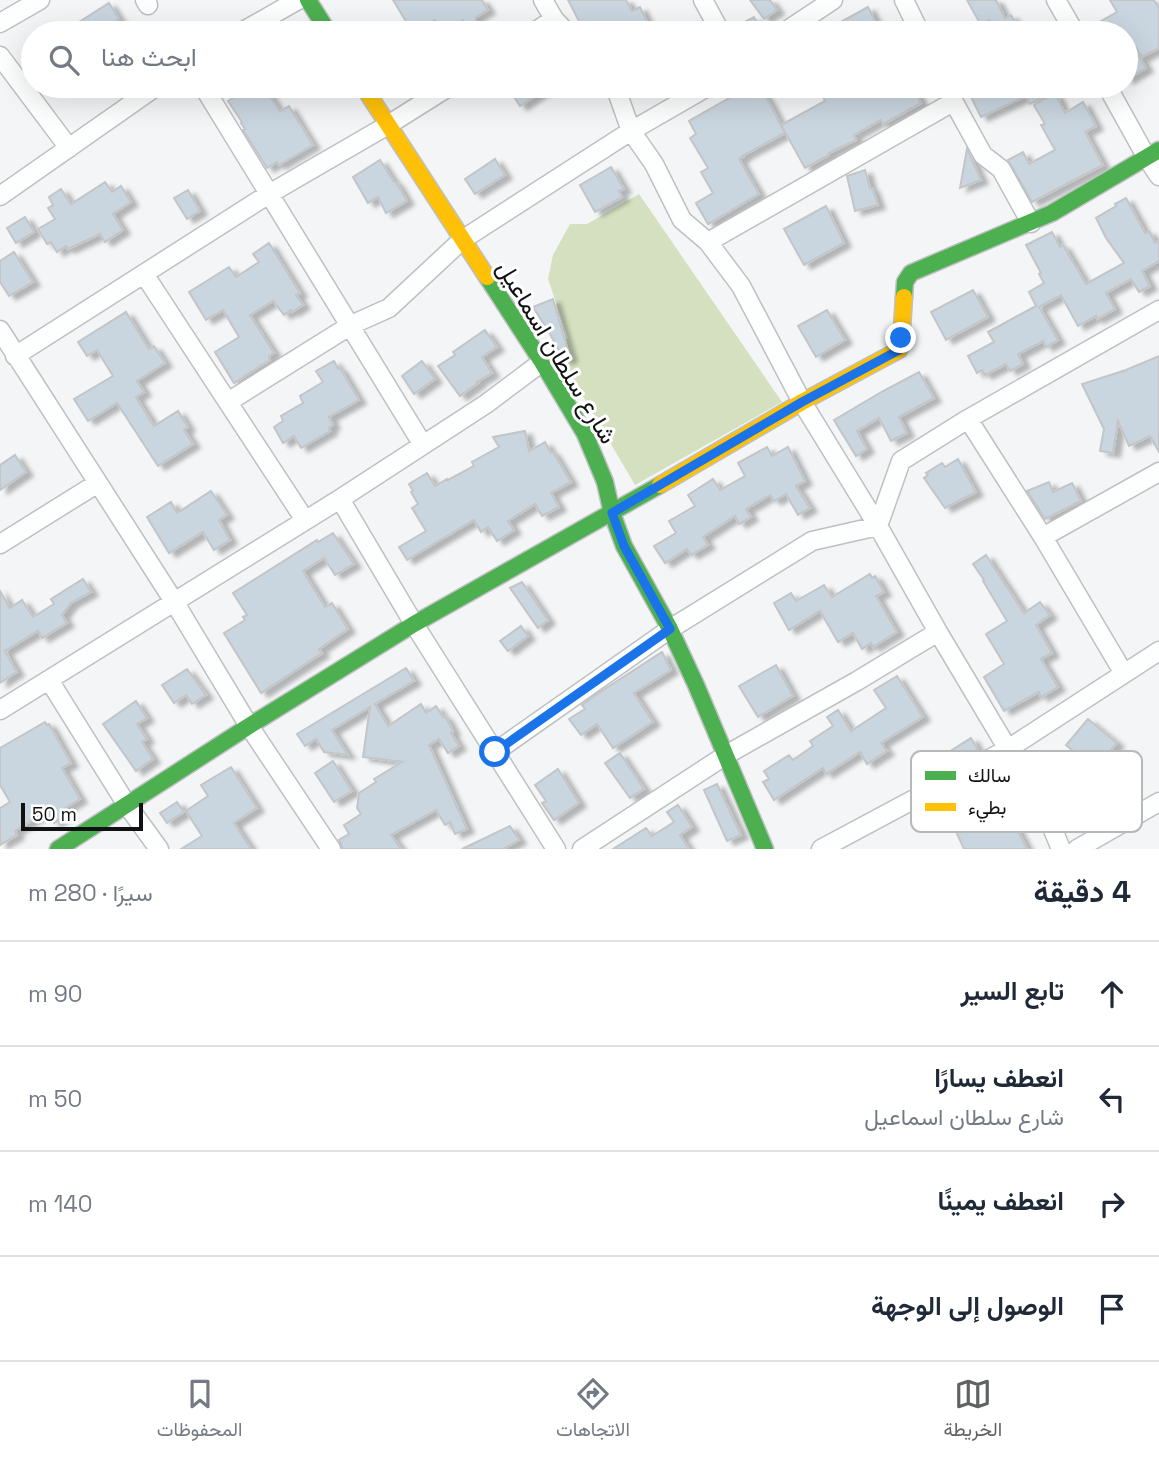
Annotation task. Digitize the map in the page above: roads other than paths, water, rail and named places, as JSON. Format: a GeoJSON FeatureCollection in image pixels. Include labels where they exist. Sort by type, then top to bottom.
{"type":"FeatureCollection","features":[{"type":"Feature","properties":{"kind":"street"},"geometry":{"type":"LineString","coordinates":[[0,23],[40,0]]}},
{"type":"Feature","properties":{"kind":"street"},"geometry":{"type":"LineString","coordinates":[[261,21],[298,0]]}},
{"type":"Feature","properties":{"kind":"street"},"geometry":{"type":"LineString","coordinates":[[308,0],[321,21]]}},
{"type":"Feature","properties":{"kind":"street"},"geometry":{"type":"LineString","coordinates":[[542,0],[554,19],[551,21]]}},
{"type":"Feature","properties":{"kind":"street"},"geometry":{"type":"LineString","coordinates":[[703,0],[714,21]]}},
{"type":"Feature","properties":{"kind":"street"},"geometry":{"type":"LineString","coordinates":[[801,21],[833,0]]}},
{"type":"Feature","properties":{"kind":"street"},"geometry":{"type":"LineString","coordinates":[[904,0],[914,21]]}},
{"type":"Feature","properties":{"kind":"street"},"geometry":{"type":"LineString","coordinates":[[1056,0],[1068,21]]}},
{"type":"Feature","properties":{"kind":"street"},"geometry":{"type":"LineString","coordinates":[[0,56],[21,84]]}},
{"type":"Feature","properties":{"kind":"street"},"geometry":{"type":"LineString","coordinates":[[32,98],[69,148]]}},
{"type":"Feature","properties":{"kind":"street"},"geometry":{"type":"LineString","coordinates":[[0,196],[139,98]]}},
{"type":"Feature","properties":{"kind":"street"},"geometry":{"type":"LineString","coordinates":[[210,98],[424,445]]}},
{"type":"Feature","properties":{"kind":"street","name":"شارع سلطان اسماعيل"},"geometry":{"type":"LineString","coordinates":[[371,98],[572,411],[606,482],[612,513],[624,546],[670,629],[765,849]]}},
{"type":"Feature","properties":{"kind":"street"},"geometry":{"type":"LineString","coordinates":[[15,356],[269,194],[431,98]]}},
{"type":"Feature","properties":{"kind":"street"},"geometry":{"type":"LineString","coordinates":[[619,98],[631,131],[654,164],[682,220],[708,242],[741,286],[802,402],[1008,749]]}},
{"type":"Feature","properties":{"kind":"street"},"geometry":{"type":"LineString","coordinates":[[228,402],[351,325],[389,308],[462,240],[631,131],[688,98]]}},
{"type":"Feature","properties":{"kind":"street"},"geometry":{"type":"LineString","coordinates":[[708,242],[942,98]]}},
{"type":"Feature","properties":{"kind":"street"},"geometry":{"type":"LineString","coordinates":[[951,98],[983,155],[1001,169],[1031,223]]}},
{"type":"Feature","properties":{"kind":"street"},"geometry":{"type":"LineString","coordinates":[[1115,98],[1153,154],[1159,176]]}},
{"type":"Feature","properties":{"kind":"street"},"geometry":{"type":"LineString","coordinates":[[58,849],[248,726],[414,624],[802,402],[899,350],[905,282],[911,273],[1052,213],[1153,154]]}},
{"type":"Feature","properties":{"kind":"street"},"geometry":{"type":"LineString","coordinates":[[144,274],[304,520]]}},
{"type":"Feature","properties":{"kind":"street"},"geometry":{"type":"LineString","coordinates":[[878,526],[901,461],[968,419],[1159,310]]}},
{"type":"Feature","properties":{"kind":"street"},"geometry":{"type":"LineString","coordinates":[[0,330],[175,603],[248,726],[331,849]]}},
{"type":"Feature","properties":{"kind":"street"},"geometry":{"type":"LineString","coordinates":[[0,710],[340,499],[486,404],[542,362]]}},
{"type":"Feature","properties":{"kind":"street"},"geometry":{"type":"LineString","coordinates":[[968,419],[1124,672]]}},
{"type":"Feature","properties":{"kind":"street"},"geometry":{"type":"LineString","coordinates":[[1043,537],[1159,472]]}},
{"type":"Feature","properties":{"kind":"street"},"geometry":{"type":"LineString","coordinates":[[0,544],[98,482]]}},
{"type":"Feature","properties":{"kind":"street"},"geometry":{"type":"LineString","coordinates":[[340,499],[414,624],[556,849]]}},
{"type":"Feature","properties":{"kind":"street"},"geometry":{"type":"LineString","coordinates":[[495,752],[670,629],[812,541],[878,526]]}},
{"type":"Feature","properties":{"kind":"street"},"geometry":{"type":"LineString","coordinates":[[582,849],[726,755],[938,632]]}},
{"type":"Feature","properties":{"kind":"street"},"geometry":{"type":"LineString","coordinates":[[1004,751],[1159,651]]}},
{"type":"Feature","properties":{"kind":"street"},"geometry":{"type":"LineString","coordinates":[[49,680],[127,805],[159,849]]}},
{"type":"Feature","properties":{"kind":"street"},"geometry":{"type":"LineString","coordinates":[[821,849],[911,801]]}},
{"type":"Feature","properties":{"kind":"street"},"geometry":{"type":"LineString","coordinates":[[1142,812],[1159,802]]}},
{"type":"Feature","properties":{"kind":"street"},"geometry":{"type":"LineString","coordinates":[[1054,832],[1061,849]]}},
{"type":"Feature","properties":{"kind":"street"},"geometry":{"type":"LineString","coordinates":[[1077,849],[1107,832]]}}]}
